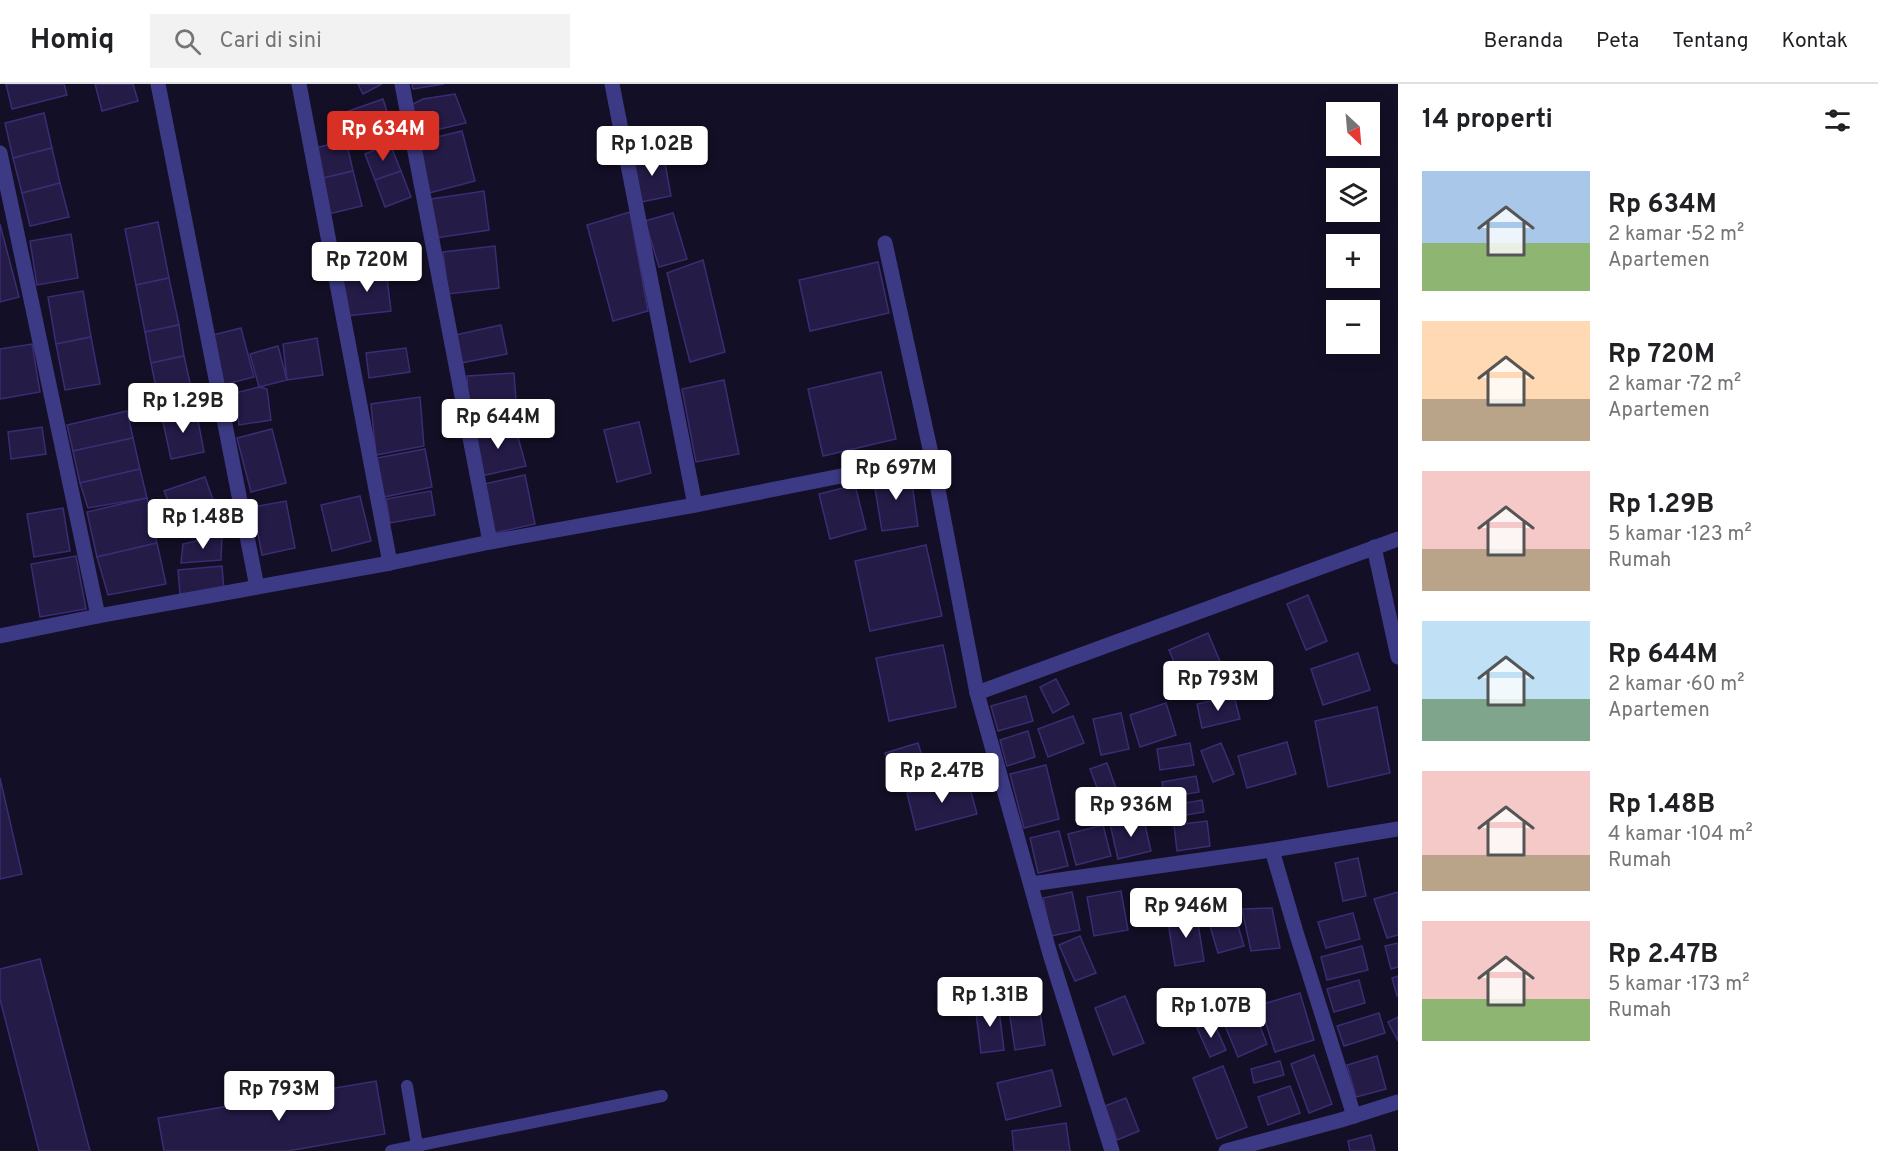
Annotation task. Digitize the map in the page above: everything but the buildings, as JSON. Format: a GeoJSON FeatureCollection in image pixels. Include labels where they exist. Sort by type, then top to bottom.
{"type":"FeatureCollection","features":[{"type":"Feature","properties":{"kind":"street"},"geometry":{"type":"LineString","coordinates":[[158,84],[257,587]]}},
{"type":"Feature","properties":{"kind":"street"},"geometry":{"type":"LineString","coordinates":[[298,84],[390,563]]}},
{"type":"Feature","properties":{"kind":"street"},"geometry":{"type":"LineString","coordinates":[[402,84],[490,542]]}},
{"type":"Feature","properties":{"kind":"street"},"geometry":{"type":"LineString","coordinates":[[612,84],[695,505]]}},
{"type":"Feature","properties":{"kind":"street"},"geometry":{"type":"LineString","coordinates":[[0,153],[98,616]]}},
{"type":"Feature","properties":{"kind":"street"},"geometry":{"type":"LineString","coordinates":[[885,243],[932,458],[977,693],[1050,954],[1112,1151]]}},
{"type":"Feature","properties":{"kind":"street"},"geometry":{"type":"LineString","coordinates":[[0,636],[932,458]]}},
{"type":"Feature","properties":{"kind":"street"},"geometry":{"type":"LineString","coordinates":[[977,693],[1398,539]]}},
{"type":"Feature","properties":{"kind":"street"},"geometry":{"type":"LineString","coordinates":[[1374,547],[1398,657]]}},
{"type":"Feature","properties":{"kind":"street"},"geometry":{"type":"LineString","coordinates":[[1031,884],[1272,850],[1398,829]]}},
{"type":"Feature","properties":{"kind":"street"},"geometry":{"type":"LineString","coordinates":[[1272,850],[1354,1116]]}},
{"type":"Feature","properties":{"kind":"street"},"geometry":{"type":"LineString","coordinates":[[1226,1151],[1398,1102]]}},
{"type":"Feature","properties":{"kind":"lane"},"geometry":{"type":"LineString","coordinates":[[408,1086],[418,1148]]}},
{"type":"Feature","properties":{"kind":"lane"},"geometry":{"type":"LineString","coordinates":[[391,1151],[418,1148],[662,1096]]}}]}
